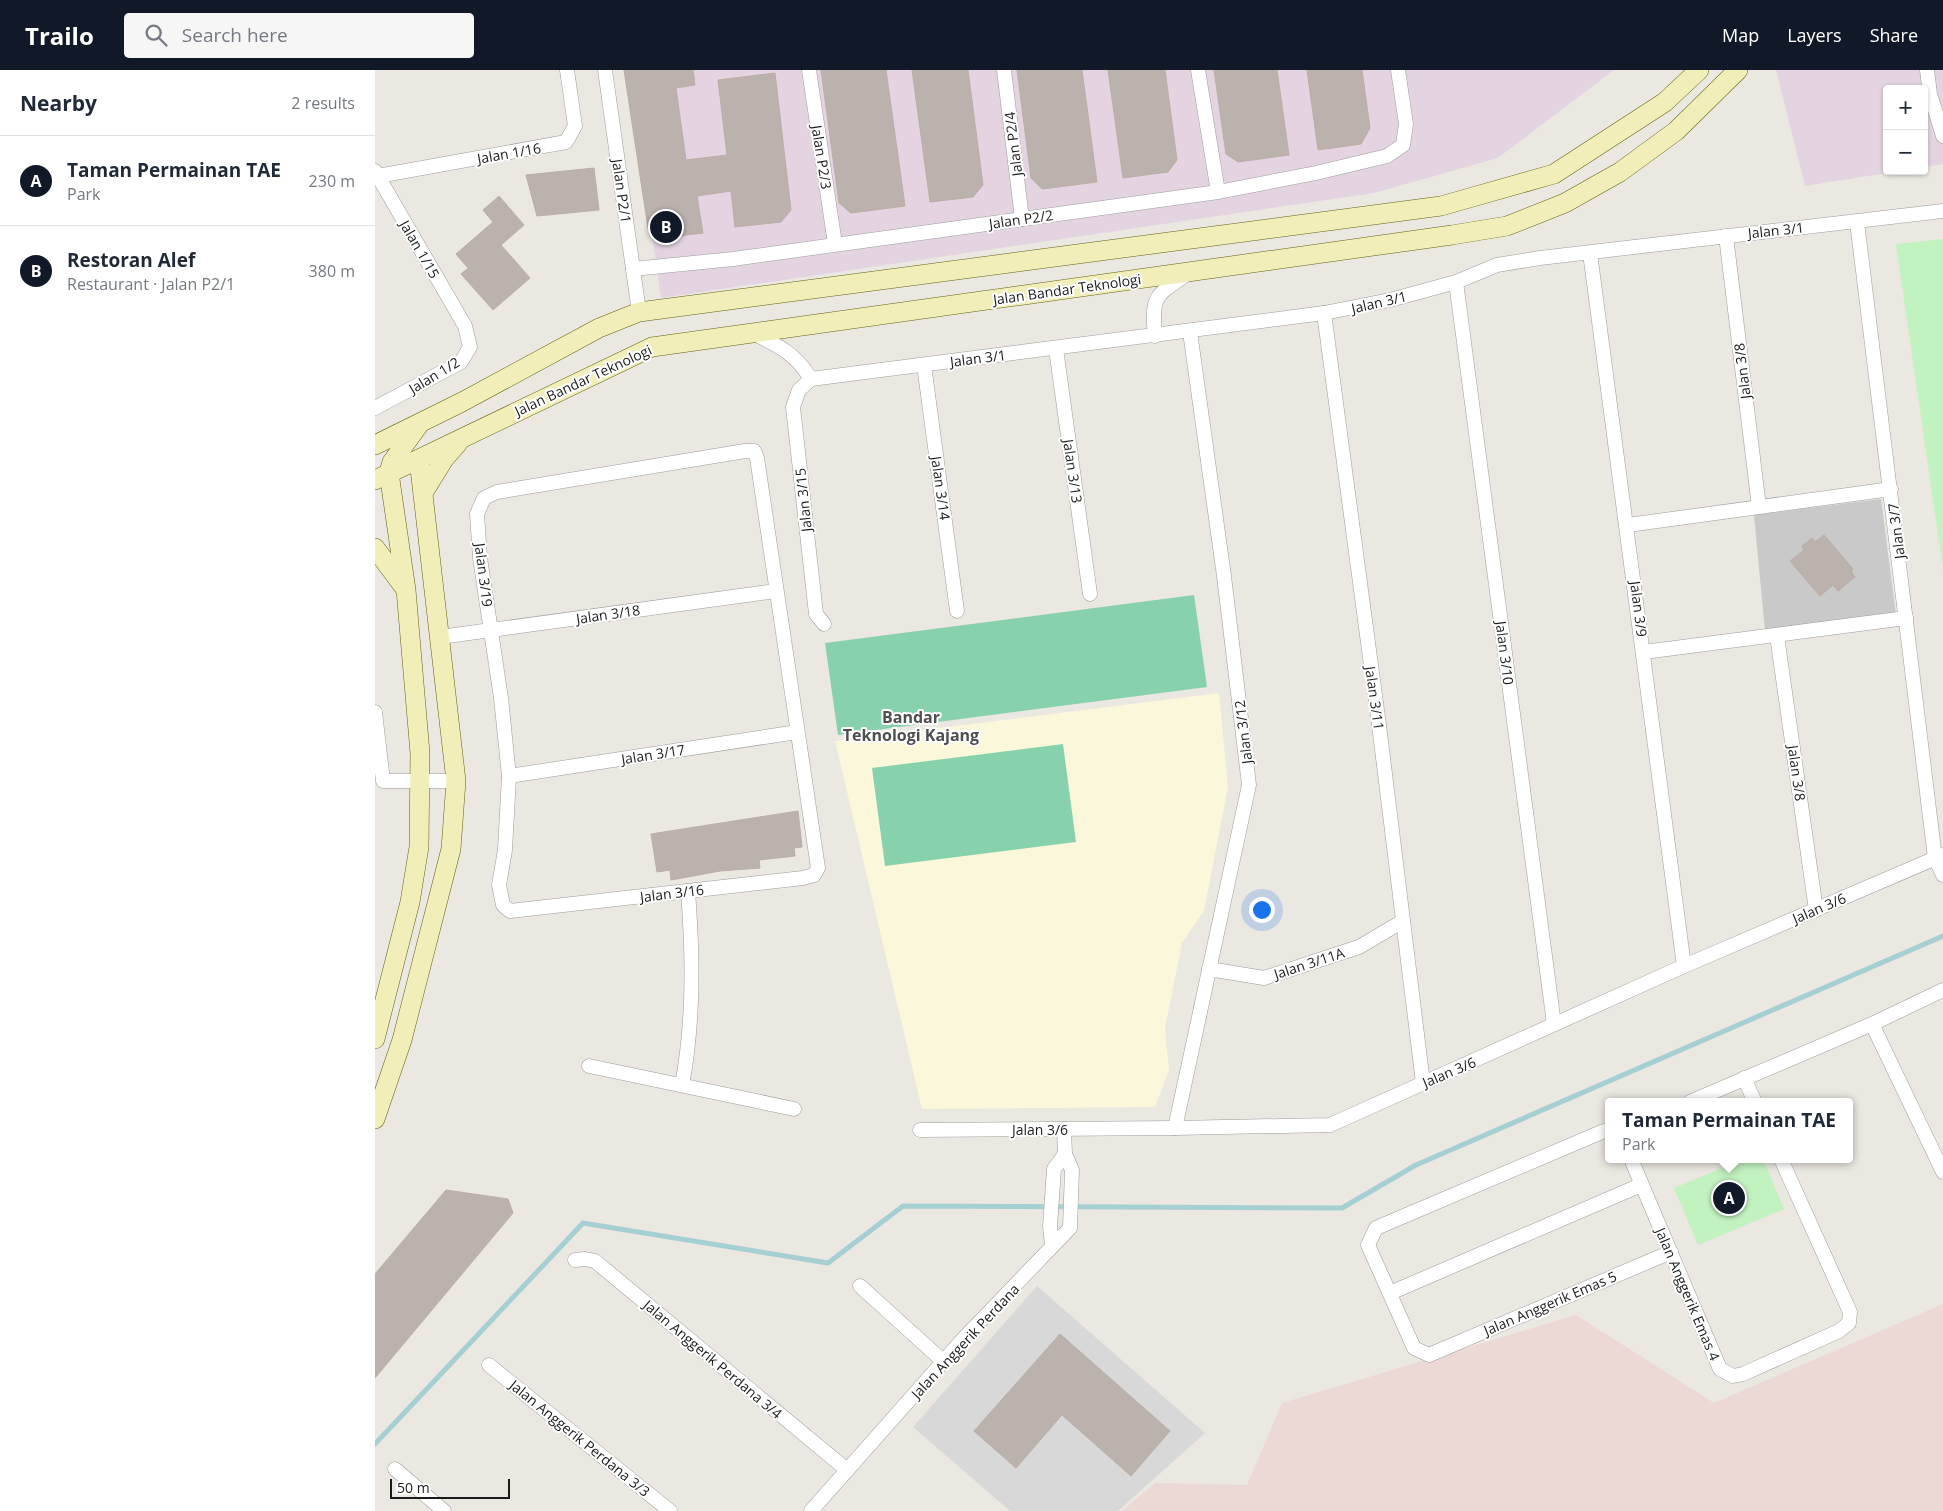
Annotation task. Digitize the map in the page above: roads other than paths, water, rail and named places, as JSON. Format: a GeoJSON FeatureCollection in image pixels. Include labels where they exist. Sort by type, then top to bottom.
{"type":"FeatureCollection","features":[{"type":"Feature","properties":{"kind":"street","name":"Jalan 1/16"},"geometry":{"type":"LineString","coordinates":[[377,174],[565,142],[575,126],[567,70]]}},
{"type":"Feature","properties":{"kind":"street","name":"Jalan P2/1"},"geometry":{"type":"LineString","coordinates":[[605,70],[639,312]]}},
{"type":"Feature","properties":{"kind":"street","name":"Jalan P2/3"},"geometry":{"type":"LineString","coordinates":[[809,70],[835,244]]}},
{"type":"Feature","properties":{"kind":"street","name":"Jalan P2/4"},"geometry":{"type":"LineString","coordinates":[[1004,70],[1022,219]]}},
{"type":"Feature","properties":{"kind":"street"},"geometry":{"type":"LineString","coordinates":[[1198,70],[1218,192]]}},
{"type":"Feature","properties":{"kind":"street","name":"Jalan P2/2"},"geometry":{"type":"LineString","coordinates":[[633,270],[1218,192],[1387,156],[1403,145],[1406,124],[1398,70]]}},
{"type":"Feature","properties":{"kind":"street"},"geometry":{"type":"LineString","coordinates":[[375,445],[599,328],[639,312],[1441,206],[1554,174],[1665,102],[1699,70]]}},
{"type":"Feature","properties":{"kind":"street","name":"Jalan Bandar Teknologi"},"geometry":{"type":"LineString","coordinates":[[382,477],[652,347],[1507,226],[1565,203],[1620,172],[1676,131],[1738,70]]}},
{"type":"Feature","properties":{"kind":"street"},"geometry":{"type":"LineString","coordinates":[[1927,70],[1941,127]]}},
{"type":"Feature","properties":{"kind":"street","name":"Jalan 1/15"},"geometry":{"type":"LineString","coordinates":[[377,174],[465,326]]}},
{"type":"Feature","properties":{"kind":"street","name":"Jalan 3/1"},"geometry":{"type":"LineString","coordinates":[[811,379],[1190,332],[1324,313],[1390,300],[1456,282],[1497,265],[1943,211]]}},
{"type":"Feature","properties":{"kind":"street","name":"Jalan 3/7"},"geometry":{"type":"LineString","coordinates":[[1857,222],[1906,618],[1939,856]]}},
{"type":"Feature","properties":{"kind":"street"},"geometry":{"type":"LineString","coordinates":[[1227,235],[1237,242],[1245,252],[1245,258],[1239,265]]}},
{"type":"Feature","properties":{"kind":"street","name":"Jalan 3/8"},"geometry":{"type":"LineString","coordinates":[[1726,236],[1759,507]]}},
{"type":"Feature","properties":{"kind":"street","name":"Jalan 3/9"},"geometry":{"type":"LineString","coordinates":[[1591,253],[1628,525],[1684,966]]}},
{"type":"Feature","properties":{"kind":"street"},"geometry":{"type":"LineString","coordinates":[[1155,336],[1153,309],[1157,297],[1192,271]]}},
{"type":"Feature","properties":{"kind":"street","name":"Jalan 3/10"},"geometry":{"type":"LineString","coordinates":[[1456,282],[1554,1024]]}},
{"type":"Feature","properties":{"kind":"street","name":"Jalan 3/11"},"geometry":{"type":"LineString","coordinates":[[1324,313],[1423,1083]]}},
{"type":"Feature","properties":{"kind":"street","name":"Jalan 1/2"},"geometry":{"type":"LineString","coordinates":[[375,408],[461,362],[470,347],[465,326]]}},
{"type":"Feature","properties":{"kind":"street","name":"Jalan 3/12"},"geometry":{"type":"LineString","coordinates":[[1175,1128],[1249,786],[1224,576],[1190,332]]}},
{"type":"Feature","properties":{"kind":"street"},"geometry":{"type":"LineString","coordinates":[[753,333],[782,348],[801,362],[811,379]]}},
{"type":"Feature","properties":{"kind":"street","name":"Jalan 3/13"},"geometry":{"type":"LineString","coordinates":[[1056,349],[1090,594]]}},
{"type":"Feature","properties":{"kind":"street","name":"Jalan 3/14"},"geometry":{"type":"LineString","coordinates":[[924,365],[957,611]]}},
{"type":"Feature","properties":{"kind":"street","name":"Jalan 3/15"},"geometry":{"type":"LineString","coordinates":[[811,379],[799,390],[793,407],[816,614],[824,624]]}},
{"type":"Feature","properties":{"kind":"street"},"geometry":{"type":"LineString","coordinates":[[375,1039],[410,902],[419,847],[420,781],[420,753],[406,590],[382,477],[420,423]]}},
{"type":"Feature","properties":{"kind":"street"},"geometry":{"type":"LineString","coordinates":[[423,494],[444,459],[464,436]]}},
{"type":"Feature","properties":{"kind":"street"},"geometry":{"type":"LineString","coordinates":[[375,451],[419,460],[456,781],[451,849],[402,1040],[375,1119]]}},
{"type":"Feature","properties":{"kind":"street","name":"Jalan 3/19"},"geometry":{"type":"LineString","coordinates":[[522,911],[510,911],[503,905],[499,885],[505,850],[509,776],[491,629],[480,558],[477,514],[484,498],[490,494],[754,451],[757,458],[776,591]]}},
{"type":"Feature","properties":{"kind":"street"},"geometry":{"type":"LineString","coordinates":[[1628,525],[1891,489]]}},
{"type":"Feature","properties":{"kind":"street"},"geometry":{"type":"LineString","coordinates":[[375,548],[406,590]]}},
{"type":"Feature","properties":{"kind":"street"},"geometry":{"type":"LineString","coordinates":[[776,591],[797,732]]}},
{"type":"Feature","properties":{"kind":"street","name":"Jalan 3/18"},"geometry":{"type":"LineString","coordinates":[[440,637],[776,591]]}},
{"type":"Feature","properties":{"kind":"street"},"geometry":{"type":"LineString","coordinates":[[1644,652],[1906,618]]}},
{"type":"Feature","properties":{"kind":"street","name":"Jalan 3/8"},"geometry":{"type":"LineString","coordinates":[[1777,636],[1816,910]]}},
{"type":"Feature","properties":{"kind":"street"},"geometry":{"type":"LineString","coordinates":[[375,712],[383,781],[456,781]]}},
{"type":"Feature","properties":{"kind":"street","name":"Jalan 3/17"},"geometry":{"type":"LineString","coordinates":[[509,776],[797,732]]}},
{"type":"Feature","properties":{"kind":"street","name":"Jalan 3/16"},"geometry":{"type":"LineString","coordinates":[[522,911],[803,878],[814,875],[818,868],[797,732]]}},
{"type":"Feature","properties":{"kind":"street"},"geometry":{"type":"LineString","coordinates":[[1939,856],[1943,875]]}},
{"type":"Feature","properties":{"kind":"street","name":"Jalan 3/6"},"geometry":{"type":"LineString","coordinates":[[920,1130],[1330,1125],[1684,966],[1939,856]]}},
{"type":"Feature","properties":{"kind":"street"},"geometry":{"type":"LineString","coordinates":[[682,1085],[691,1020],[691,932],[688,891]]}},
{"type":"Feature","properties":{"kind":"street","name":"Jalan 3/11A"},"geometry":{"type":"LineString","coordinates":[[1209,970],[1264,978],[1359,946],[1403,921]]}},
{"type":"Feature","properties":{"kind":"street"},"geometry":{"type":"LineString","coordinates":[[1699,1098],[1872,1024],[1943,990]]}},
{"type":"Feature","properties":{"kind":"street"},"geometry":{"type":"LineString","coordinates":[[1872,1024],[1943,1172]]}},
{"type":"Feature","properties":{"kind":"street"},"geometry":{"type":"LineString","coordinates":[[589,1066],[794,1109]]}},
{"type":"Feature","properties":{"kind":"street"},"geometry":{"type":"LineString","coordinates":[[1744,1078],[1753,1098]]}},
{"type":"Feature","properties":{"kind":"street","name":"Jalan Anggerik Perdana"},"geometry":{"type":"LineString","coordinates":[[811,1511],[944,1362],[1070,1228],[1072,1170],[1065,1154],[1064,1129]]}},
{"type":"Feature","properties":{"kind":"street"},"geometry":{"type":"LineString","coordinates":[[1605,1131],[1376,1228],[1368,1245],[1390,1293],[1641,1185]]}},
{"type":"Feature","properties":{"kind":"street"},"geometry":{"type":"LineString","coordinates":[[1052,1245],[1050,1226],[1054,1169],[1065,1154]]}},
{"type":"Feature","properties":{"kind":"street","name":"Jalan Anggerik Emas 4"},"geometry":{"type":"LineString","coordinates":[[1633,1163],[1720,1369],[1733,1376],[1743,1374],[1839,1332],[1849,1323],[1850,1312],[1783,1163]]}},
{"type":"Feature","properties":{"kind":"street","name":"Jalan Anggerik Emas 5"},"geometry":{"type":"LineString","coordinates":[[1390,1293],[1414,1348],[1429,1355],[1671,1252]]}},
{"type":"Feature","properties":{"kind":"street","name":"Jalan Anggerik Perdana 3/4"},"geometry":{"type":"LineString","coordinates":[[575,1260],[585,1258],[595,1262],[847,1470]]}},
{"type":"Feature","properties":{"kind":"street"},"geometry":{"type":"LineString","coordinates":[[860,1286],[944,1362]]}},
{"type":"Feature","properties":{"kind":"street","name":"Jalan Anggerik Perdana 3/3"},"geometry":{"type":"LineString","coordinates":[[489,1365],[670,1511]]}},
{"type":"Feature","properties":{"kind":"street"},"geometry":{"type":"LineString","coordinates":[[395,1470],[444,1511]]}},
{"type":"Feature","properties":{"kind":"waterway"},"geometry":{"type":"LineString","coordinates":[[375,1444],[583,1223],[828,1263],[903,1206],[1342,1208],[1416,1165],[1943,936]]}},
{"type":"Feature","properties":{"kind":"place","name":"Restoran Alef"},"geometry":{"type":"Point","coordinates":[666,227]}},
{"type":"Feature","properties":{"kind":"place","name":"Taman Permainan TAE"},"geometry":{"type":"Point","coordinates":[1729,1198]}},
{"type":"Feature","properties":{"kind":"district","name":"Bandar Teknologi Kajang"},"geometry":{"type":"Point","coordinates":[911,726]}}]}
